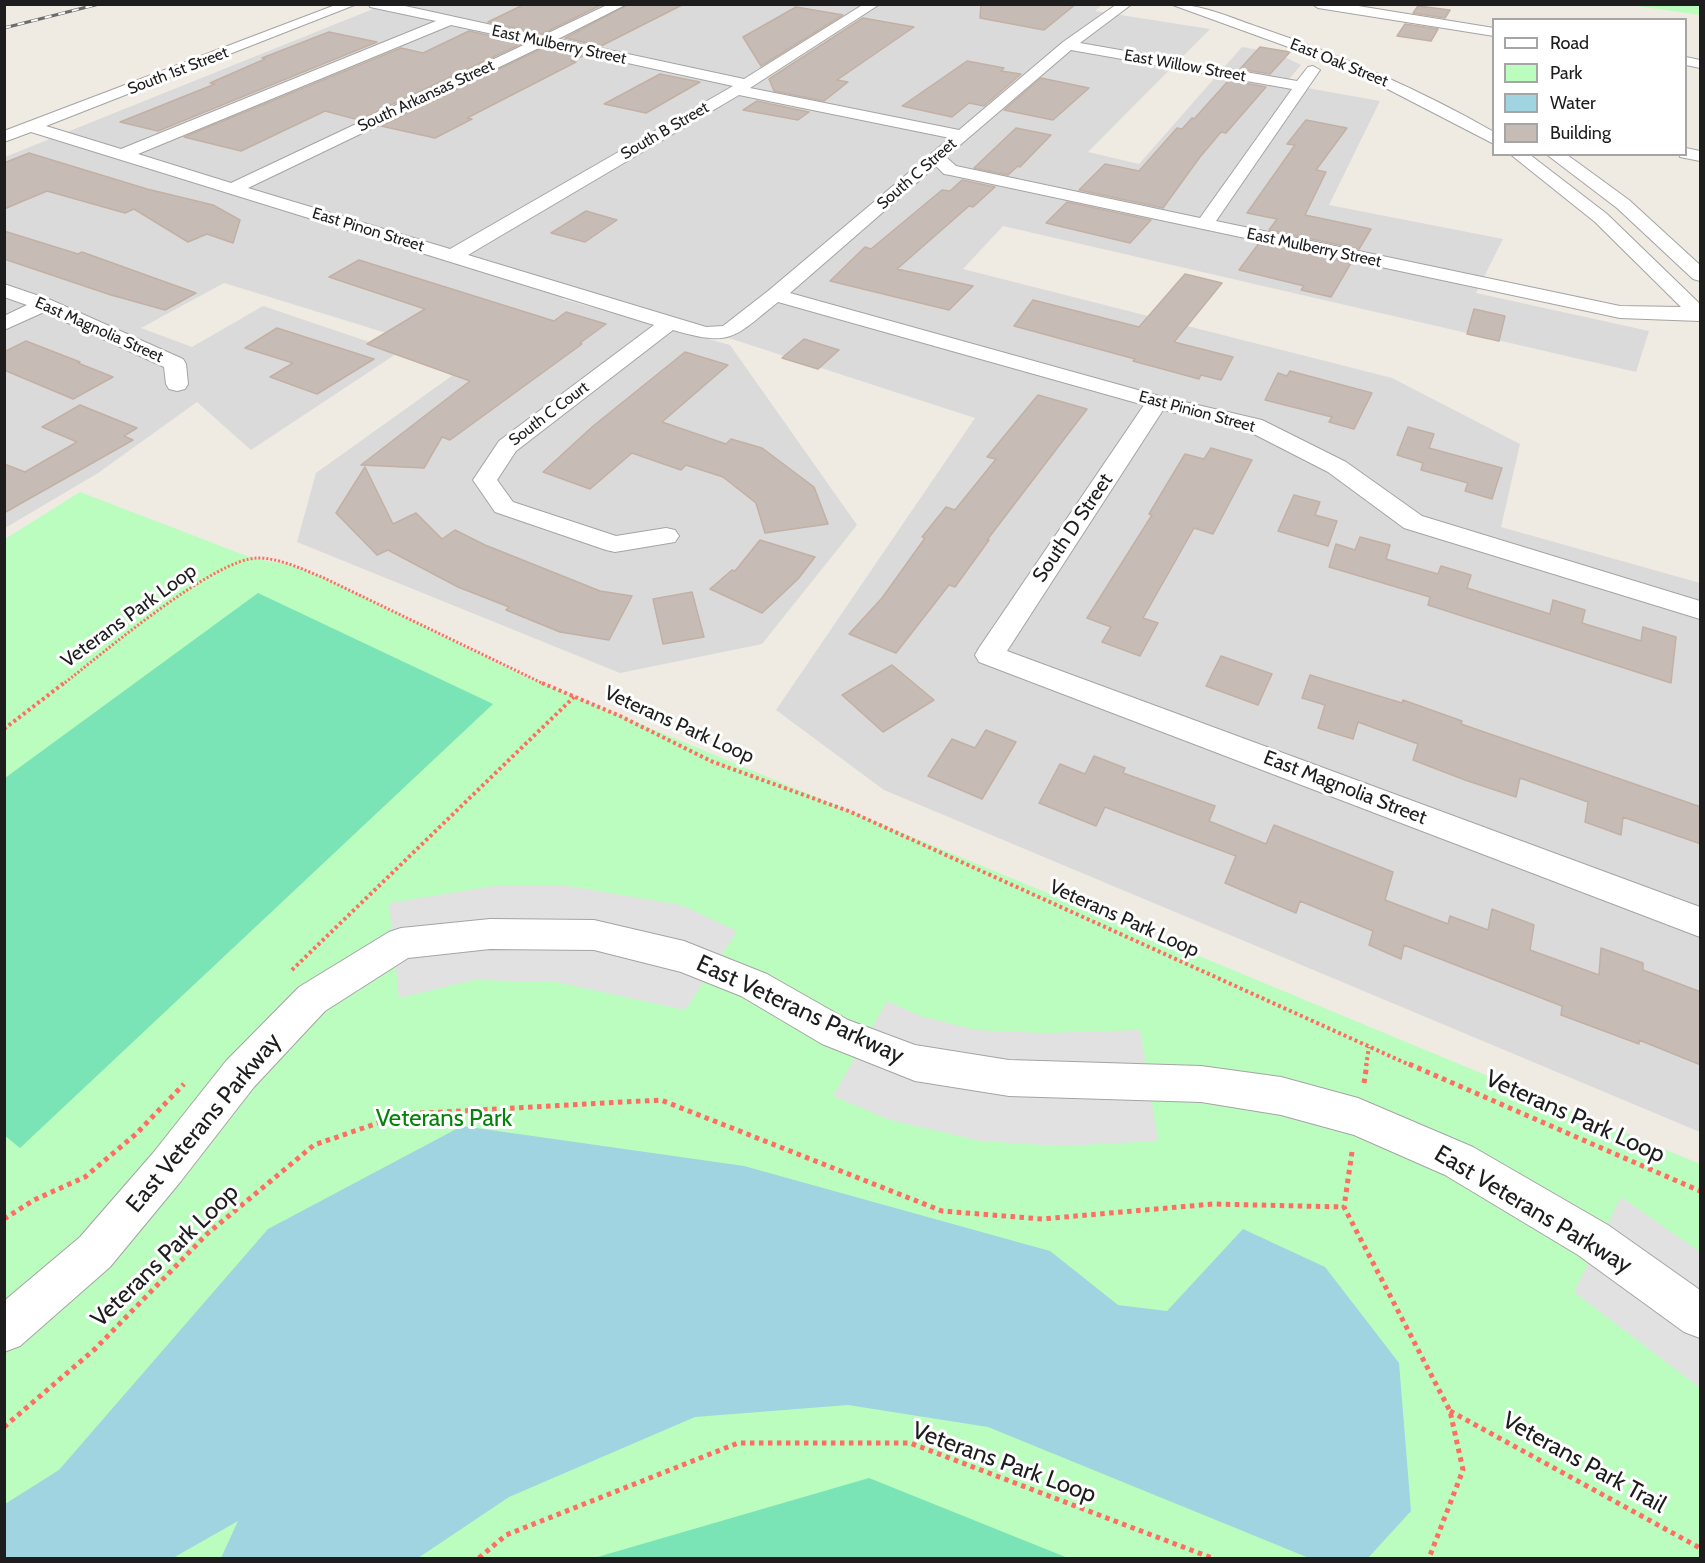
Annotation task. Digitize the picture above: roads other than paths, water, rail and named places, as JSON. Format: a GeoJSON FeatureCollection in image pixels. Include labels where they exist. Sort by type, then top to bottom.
{"type":"FeatureCollection","features":[{"type":"Feature","properties":{"kind":"street","name":"South 1st Street"},"geometry":{"type":"LineString","coordinates":[[4,137],[351,4]]}},
{"type":"Feature","properties":{"kind":"street","name":"East Mulberry Street"},"geometry":{"type":"LineString","coordinates":[[375,4],[961,135]]}},
{"type":"Feature","properties":{"kind":"street","name":"South Arkansas Street"},"geometry":{"type":"LineString","coordinates":[[231,189],[621,4]]}},
{"type":"Feature","properties":{"kind":"street","name":"South B Street"},"geometry":{"type":"LineString","coordinates":[[454,255],[740,87],[874,4]]}},
{"type":"Feature","properties":{"kind":"street","name":"South C Street"},"geometry":{"type":"LineString","coordinates":[[705,333],[728,332],[775,295],[1068,45],[1126,4]]}},
{"type":"Feature","properties":{"kind":"street","name":"East Oak Street"},"geometry":{"type":"LineString","coordinates":[[1176,4],[1289,43],[1383,80],[1458,117],[1492,138]]}},
{"type":"Feature","properties":{"kind":"street","name":"East Oak Street"},"geometry":{"type":"LineString","coordinates":[[1209,4],[1315,39],[1414,79],[1474,110]]}},
{"type":"Feature","properties":{"kind":"street"},"geometry":{"type":"LineString","coordinates":[[1318,4],[1492,32]]}},
{"type":"Feature","properties":{"kind":"street"},"geometry":{"type":"LineString","coordinates":[[124,154],[448,21]]}},
{"type":"Feature","properties":{"kind":"street","name":"East Willow Street"},"geometry":{"type":"LineString","coordinates":[[1068,45],[1303,87]]}},
{"type":"Feature","properties":{"kind":"street"},"geometry":{"type":"LineString","coordinates":[[1204,225],[1315,67]]}},
{"type":"Feature","properties":{"kind":"street","name":"East Pinon Street"},"geometry":{"type":"LineString","coordinates":[[31,127],[705,333]]}},
{"type":"Feature","properties":{"kind":"street"},"geometry":{"type":"LineString","coordinates":[[1521,156],[1601,218],[1700,314]]}},
{"type":"Feature","properties":{"kind":"street"},"geometry":{"type":"LineString","coordinates":[[1557,156],[1623,204],[1701,275]]}},
{"type":"Feature","properties":{"kind":"street","name":"East Mulberry Street"},"geometry":{"type":"LineString","coordinates":[[936,157],[950,170],[1620,312],[1700,314]]}},
{"type":"Feature","properties":{"kind":"street","name":"East Magnolia Street"},"geometry":{"type":"LineString","coordinates":[[4,290],[44,304],[175,364],[177,384]]}},
{"type":"Feature","properties":{"kind":"street","name":"East Pinion Street"},"geometry":{"type":"LineString","coordinates":[[775,295],[1157,402],[1254,425],[1336,467],[1413,522],[1701,610]]}},
{"type":"Feature","properties":{"kind":"street"},"geometry":{"type":"LineString","coordinates":[[4,324],[44,304]]}},
{"type":"Feature","properties":{"kind":"street","name":"South C Court"},"geometry":{"type":"LineString","coordinates":[[666,536],[615,544],[504,507],[485,480],[507,446],[670,323]]}},
{"type":"Feature","properties":{"kind":"street","name":"South D Street"},"geometry":{"type":"LineString","coordinates":[[989,655],[1157,402]]}},
{"type":"Feature","properties":{"kind":"street","name":"East Magnolia Street"},"geometry":{"type":"LineString","coordinates":[[989,655],[1701,922]]}},
{"type":"Feature","properties":{"kind":"street","name":"East Veterans Parkway"},"geometry":{"type":"LineString","coordinates":[[4,1330],[95,1252],[167,1167],[240,1074],[312,999],[401,943],[490,934],[594,935],[684,957],[754,986],[835,1032],[915,1063],[1009,1078],[1201,1084],[1281,1096],[1358,1117],[1459,1161],[1593,1240],[1701,1316]]}},
{"type":"Feature","properties":{"kind":"water"},"geometry":{"type":"Polygon","coordinates":[[[462,1126],[744,1166],[1050,1251],[1118,1305],[1167,1311],[1243,1229],[1325,1267],[1399,1363],[1411,1511],[1368,1558],[1309,1558],[988,1427],[848,1405],[695,1417],[509,1497],[418,1558],[221,1558],[238,1521],[173,1558],[5,1558],[5,1504],[59,1470],[268,1229],[462,1126]]]}},
{"type":"Feature","properties":{"kind":"railway"},"geometry":{"type":"LineString","coordinates":[[4,28],[99,4]]}},
{"type":"Feature","properties":{"kind":"park label","name":"Veterans Park"},"geometry":{"type":"Point","coordinates":[444,1119]}}]}
